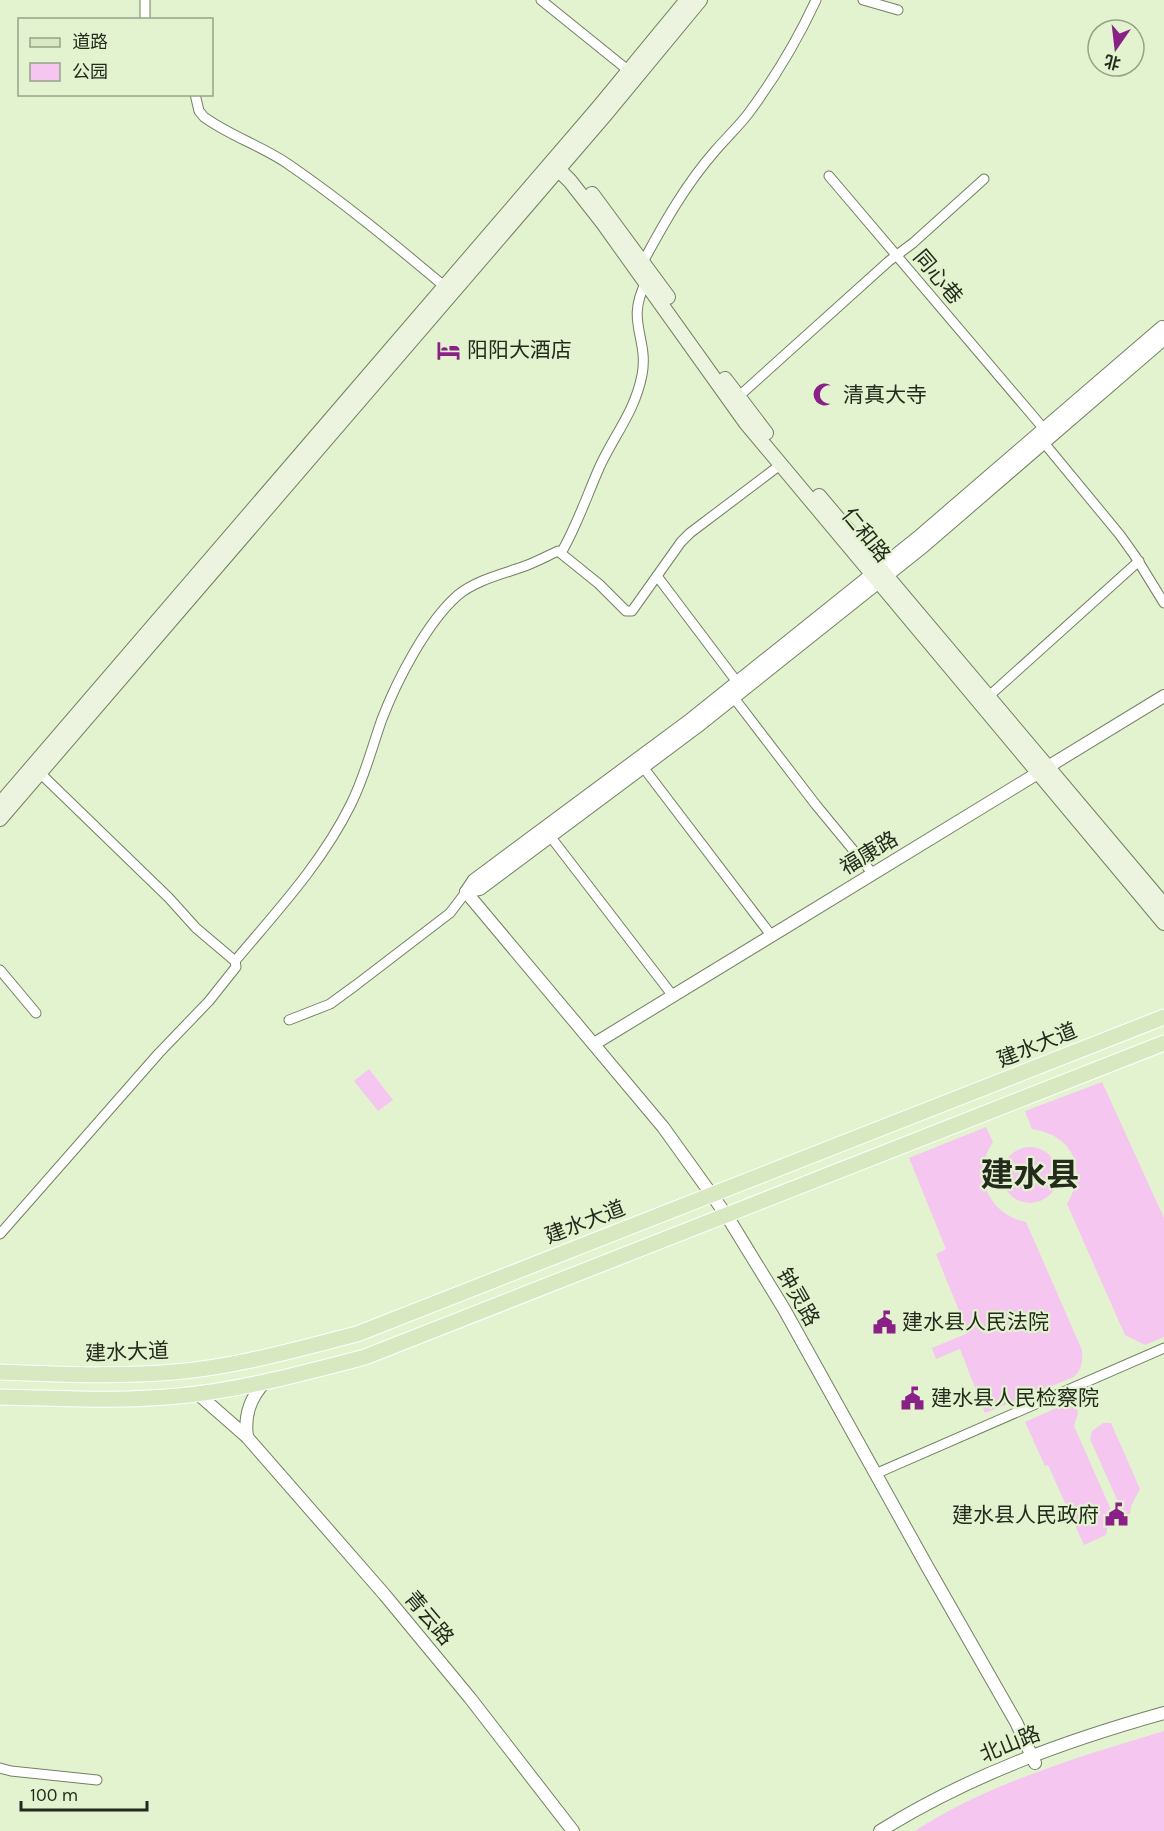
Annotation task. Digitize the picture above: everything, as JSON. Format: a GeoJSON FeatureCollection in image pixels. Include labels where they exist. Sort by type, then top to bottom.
{"type":"FeatureCollection","features":[{"type":"Feature","properties":{"kind":"main road"},"geometry":{"type":"LineString","coordinates":[[632,74],[687,0]]}},
{"type":"Feature","properties":{"kind":"main road"},"geometry":{"type":"LineString","coordinates":[[0,804],[130,660],[632,74],[700,0]]}},
{"type":"Feature","properties":{"kind":"main road"},"geometry":{"type":"LineString","coordinates":[[0,819],[130,660],[444,286],[558,161]]}},
{"type":"Feature","properties":{"kind":"main road","name":"仁和路"},"geometry":{"type":"LineString","coordinates":[[558,161],[611,217],[738,397],[879,575],[1043,769],[1164,905]]}},
{"type":"Feature","properties":{"kind":"main road","name":"仁和路"},"geometry":{"type":"LineString","coordinates":[[558,161],[728,399],[780,465],[989,696],[1043,769],[1164,923]]}},
{"type":"Feature","properties":{"kind":"main road","name":"建水大道"},"geometry":{"type":"LineString","coordinates":[[0,1372],[95,1375],[203,1369],[287,1352],[357,1334],[1164,1017]]}},
{"type":"Feature","properties":{"kind":"main road"},"geometry":{"type":"LineString","coordinates":[[0,1397],[112,1400],[198,1394],[265,1382],[365,1357],[1164,1043]]}},
{"type":"Feature","properties":{"kind":"street"},"geometry":{"type":"LineString","coordinates":[[145,0],[145,18]]}},
{"type":"Feature","properties":{"kind":"street"},"geometry":{"type":"LineString","coordinates":[[541,0],[632,74]]}},
{"type":"Feature","properties":{"kind":"street"},"geometry":{"type":"LineString","coordinates":[[643,262],[667,218],[695,177],[715,151],[739,126],[758,99],[800,32],[816,0]]}},
{"type":"Feature","properties":{"kind":"street"},"geometry":{"type":"LineString","coordinates":[[863,0],[898,10]]}},
{"type":"Feature","properties":{"kind":"street"},"geometry":{"type":"LineString","coordinates":[[195,96],[198,111],[204,117],[289,164],[444,286]]}},
{"type":"Feature","properties":{"kind":"street"},"geometry":{"type":"LineString","coordinates":[[829,176],[897,255],[984,179]]}},
{"type":"Feature","properties":{"kind":"street","name":"同心巷"},"geometry":{"type":"LineString","coordinates":[[738,397],[897,255],[1120,535],[1139,561],[1164,603]]}},
{"type":"Feature","properties":{"kind":"street"},"geometry":{"type":"LineString","coordinates":[[561,553],[572,536],[601,464],[624,424],[638,390],[643,361],[636,309],[646,282]]}},
{"type":"Feature","properties":{"kind":"street"},"geometry":{"type":"LineString","coordinates":[[466,892],[480,889],[734,698],[1163,333]]}},
{"type":"Feature","properties":{"kind":"street"},"geometry":{"type":"LineString","coordinates":[[235,961],[292,893],[329,843],[363,779],[382,719],[398,683],[416,650],[455,598],[465,590],[558,551],[599,584],[628,612],[632,612],[690,533],[780,465]]}},
{"type":"Feature","properties":{"kind":"street"},"geometry":{"type":"LineString","coordinates":[[989,696],[1139,561]]}},
{"type":"Feature","properties":{"kind":"street"},"geometry":{"type":"LineString","coordinates":[[289,1020],[330,1004],[356,986],[450,913],[474,880],[691,719],[879,575]]}},
{"type":"Feature","properties":{"kind":"street"},"geometry":{"type":"LineString","coordinates":[[657,576],[737,682]]}},
{"type":"Feature","properties":{"kind":"street","name":"福康路"},"geometry":{"type":"LineString","coordinates":[[594,1044],[1164,696]]}},
{"type":"Feature","properties":{"kind":"street"},"geometry":{"type":"LineString","coordinates":[[734,698],[816,805],[873,874]]}},
{"type":"Feature","properties":{"kind":"street"},"geometry":{"type":"LineString","coordinates":[[643,767],[771,935]]}},
{"type":"Feature","properties":{"kind":"street"},"geometry":{"type":"LineString","coordinates":[[0,1234],[159,1053],[209,1001],[236,967],[235,961],[196,928],[169,898],[39,773]]}},
{"type":"Feature","properties":{"kind":"street"},"geometry":{"type":"LineString","coordinates":[[550,836],[673,996]]}},
{"type":"Feature","properties":{"kind":"street","name":"钟灵路"},"geometry":{"type":"LineString","coordinates":[[466,892],[663,1127],[713,1195],[767,1280],[1016,1722],[1033,1759]]}},
{"type":"Feature","properties":{"kind":"street"},"geometry":{"type":"LineString","coordinates":[[0,970],[36,1013]]}},
{"type":"Feature","properties":{"kind":"street"},"geometry":{"type":"LineString","coordinates":[[875,1474],[1164,1348]]}},
{"type":"Feature","properties":{"kind":"street"},"geometry":{"type":"LineString","coordinates":[[247,1437],[248,1408],[265,1382]]}},
{"type":"Feature","properties":{"kind":"street","name":"青云路"},"geometry":{"type":"LineString","coordinates":[[198,1394],[247,1437],[423,1640],[573,1831]]}},
{"type":"Feature","properties":{"kind":"street","name":"北山路"},"geometry":{"type":"LineString","coordinates":[[880,1831],[960,1786],[1164,1713]]}},
{"type":"Feature","properties":{"kind":"street","name":"北山路"},"geometry":{"type":"LineString","coordinates":[[895,1831],[1033,1759],[1164,1721]]}},
{"type":"Feature","properties":{"kind":"street"},"geometry":{"type":"LineString","coordinates":[[0,1768],[97,1780]]}},
{"type":"Feature","properties":{"kind":"green space"},"geometry":{"type":"Polygon","coordinates":[[[369,1069],[393,1100],[378,1111],[354,1081],[369,1069]]]}},
{"type":"Feature","properties":{"kind":"green space"},"geometry":{"type":"Polygon","coordinates":[[[1102,1082],[1164,1218],[1164,1337],[1145,1345],[1125,1335],[1067,1204],[1076,1178],[1073,1156],[1058,1138],[1032,1129],[1025,1111],[1102,1082]]]}},
{"type":"Feature","properties":{"kind":"green space"},"geometry":{"type":"Polygon","coordinates":[[[986,1127],[993,1142],[984,1167],[987,1191],[1002,1211],[1026,1222],[1082,1350],[1082,1358],[1080,1368],[1074,1377],[985,1413],[960,1349],[936,1359],[932,1348],[968,1333],[936,1254],[946,1249],[909,1158],[986,1127]]]}},
{"type":"Feature","properties":{"kind":"green space"},"geometry":{"type":"Polygon","coordinates":[[[1024,1147],[1036,1147],[1046,1151],[1054,1159],[1058,1175],[1054,1191],[1046,1199],[1036,1203],[1024,1203],[1014,1199],[1006,1191],[1002,1181],[1002,1169],[1006,1159],[1014,1151],[1024,1147]]]}},
{"type":"Feature","properties":{"kind":"green space"},"geometry":{"type":"Polygon","coordinates":[[[1074,1400],[1078,1413],[1074,1426],[1111,1510],[1106,1535],[1084,1545],[1048,1465],[1045,1466],[1025,1422],[1074,1400]]]}},
{"type":"Feature","properties":{"kind":"green space"},"geometry":{"type":"Polygon","coordinates":[[[1103,1423],[1111,1423],[1140,1489],[1131,1506],[1129,1522],[1127,1522],[1090,1439],[1092,1431],[1103,1423]]]}},
{"type":"Feature","properties":{"kind":"green space"},"geometry":{"type":"Polygon","coordinates":[[[1164,1731],[1164,1831],[915,1831],[973,1799],[1036,1772],[1164,1731]]]}},
{"type":"Feature","properties":{"kind":"place","name":"阳阳大酒店"},"geometry":{"type":"Point","coordinates":[449,350]}},
{"type":"Feature","properties":{"kind":"place","name":"清真大寺"},"geometry":{"type":"Point","coordinates":[825,395]}},
{"type":"Feature","properties":{"kind":"place","name":"建水县人民法院"},"geometry":{"type":"Point","coordinates":[884,1322]}},
{"type":"Feature","properties":{"kind":"place","name":"建水县人民检察院"},"geometry":{"type":"Point","coordinates":[913,1398]}},
{"type":"Feature","properties":{"kind":"place","name":"建水县人民政府"},"geometry":{"type":"Point","coordinates":[1117,1515]}},
{"type":"Feature","properties":{"kind":"district","name":"建水县"},"geometry":{"type":"Point","coordinates":[1030,1175]}}]}
